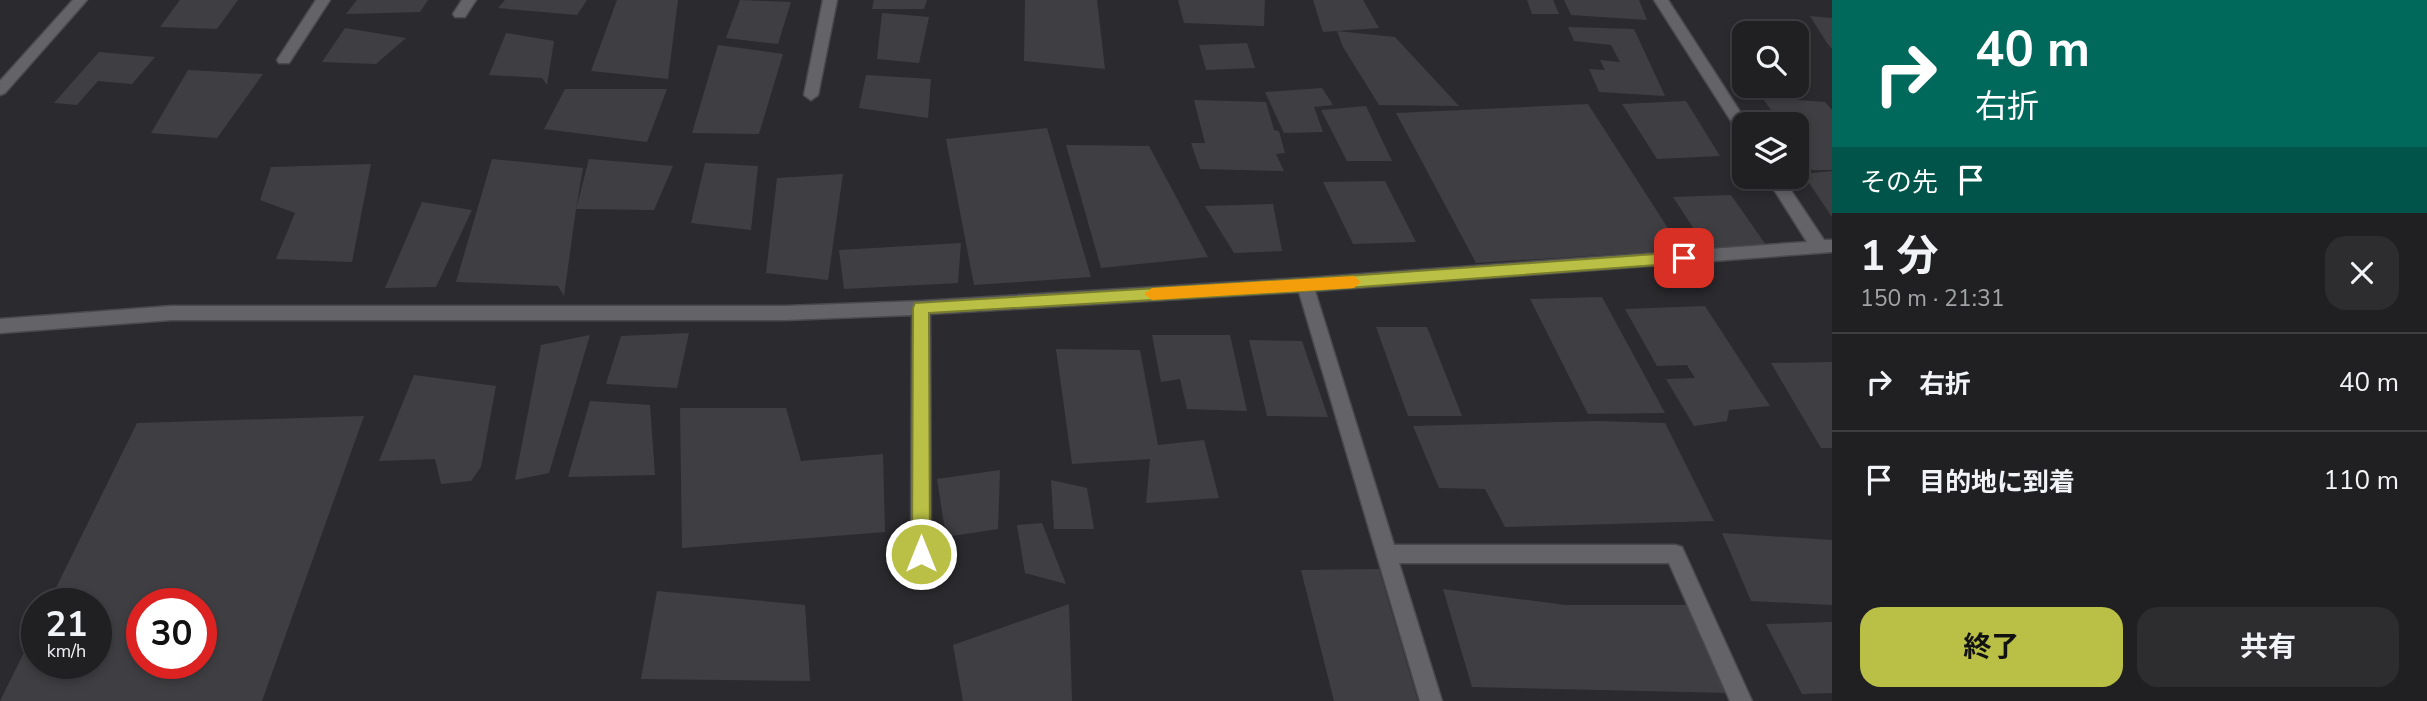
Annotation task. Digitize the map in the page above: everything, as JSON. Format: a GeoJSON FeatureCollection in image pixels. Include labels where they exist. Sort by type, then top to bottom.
{"type":"FeatureCollection","features":[{"type":"Feature","properties":{"kind":"street"},"geometry":{"type":"LineString","coordinates":[[0,90],[80,0]]}},
{"type":"Feature","properties":{"kind":"street"},"geometry":{"type":"LineString","coordinates":[[284,60],[323,0]]}},
{"type":"Feature","properties":{"kind":"street"},"geometry":{"type":"LineString","coordinates":[[460,14],[469,0]]}},
{"type":"Feature","properties":{"kind":"street"},"geometry":{"type":"LineString","coordinates":[[811,94],[830,0]]}},
{"type":"Feature","properties":{"kind":"street"},"geometry":{"type":"LineString","coordinates":[[1661,0],[1733,112]]}},
{"type":"Feature","properties":{"kind":"street"},"geometry":{"type":"LineString","coordinates":[[1783,189],[1826,247]]}},
{"type":"Feature","properties":{"kind":"street"},"geometry":{"type":"LineString","coordinates":[[0,326],[172,313],[786,313],[921,308],[1305,285],[1826,247]]}},
{"type":"Feature","properties":{"kind":"street"},"geometry":{"type":"LineString","coordinates":[[1305,285],[1431,701]]}},
{"type":"Feature","properties":{"kind":"street"},"geometry":{"type":"LineString","coordinates":[[921,308],[921,554]]}},
{"type":"Feature","properties":{"kind":"street"},"geometry":{"type":"LineString","coordinates":[[1386,554],[1675,554],[1741,701]]}},
{"type":"Feature","properties":{"kind":"building"},"geometry":{"type":"Polygon","coordinates":[[[180,0],[238,0],[217,29],[160,27],[180,0]]]}},
{"type":"Feature","properties":{"kind":"building"},"geometry":{"type":"Polygon","coordinates":[[[357,0],[428,0],[420,12],[346,14],[357,0]]]}},
{"type":"Feature","properties":{"kind":"building"},"geometry":{"type":"Polygon","coordinates":[[[505,0],[587,0],[577,15],[498,8],[505,0]]]}},
{"type":"Feature","properties":{"kind":"building"},"geometry":{"type":"Polygon","coordinates":[[[617,0],[678,0],[668,79],[591,71],[617,0]]]}},
{"type":"Feature","properties":{"kind":"building"},"geometry":{"type":"Polygon","coordinates":[[[740,0],[791,2],[778,44],[726,38],[740,0]]]}},
{"type":"Feature","properties":{"kind":"building"},"geometry":{"type":"Polygon","coordinates":[[[874,0],[927,0],[924,9],[872,9],[874,0]]]}},
{"type":"Feature","properties":{"kind":"building"},"geometry":{"type":"Polygon","coordinates":[[[1025,0],[1097,0],[1105,69],[1024,61],[1025,0]]]}},
{"type":"Feature","properties":{"kind":"building"},"geometry":{"type":"Polygon","coordinates":[[[1178,0],[1265,0],[1264,26],[1184,23],[1178,0]]]}},
{"type":"Feature","properties":{"kind":"building"},"geometry":{"type":"Polygon","coordinates":[[[1313,0],[1363,0],[1379,28],[1323,32],[1313,0]]]}},
{"type":"Feature","properties":{"kind":"building"},"geometry":{"type":"Polygon","coordinates":[[[1527,0],[1553,0],[1559,14],[1532,14],[1527,0]]]}},
{"type":"Feature","properties":{"kind":"building"},"geometry":{"type":"Polygon","coordinates":[[[1564,0],[1639,0],[1647,20],[1571,15],[1564,0]]]}},
{"type":"Feature","properties":{"kind":"building"},"geometry":{"type":"Polygon","coordinates":[[[882,13],[929,17],[919,63],[877,59],[882,13]]]}},
{"type":"Feature","properties":{"kind":"building"},"geometry":{"type":"Polygon","coordinates":[[[1810,16],[1832,18],[1832,49],[1827,43],[1810,16]]]}},
{"type":"Feature","properties":{"kind":"building"},"geometry":{"type":"Polygon","coordinates":[[[1568,27],[1634,29],[1665,96],[1599,92],[1589,69],[1605,70],[1600,60],[1620,62],[1611,45],[1574,41],[1568,27]]]}},
{"type":"Feature","properties":{"kind":"building"},"geometry":{"type":"Polygon","coordinates":[[[345,28],[406,38],[376,64],[322,62],[345,28]]]}},
{"type":"Feature","properties":{"kind":"building"},"geometry":{"type":"Polygon","coordinates":[[[1337,31],[1395,37],[1459,106],[1379,105],[1343,47],[1337,31]]]}},
{"type":"Feature","properties":{"kind":"building"},"geometry":{"type":"Polygon","coordinates":[[[506,33],[554,41],[547,85],[542,78],[489,75],[506,33]]]}},
{"type":"Feature","properties":{"kind":"building"},"geometry":{"type":"Polygon","coordinates":[[[1247,43],[1255,68],[1206,70],[1199,45],[1247,43]]]}},
{"type":"Feature","properties":{"kind":"building"},"geometry":{"type":"Polygon","coordinates":[[[718,45],[783,54],[759,134],[692,133],[718,45]]]}},
{"type":"Feature","properties":{"kind":"building"},"geometry":{"type":"Polygon","coordinates":[[[99,52],[155,57],[132,84],[98,81],[77,105],[54,103],[99,52]]]}},
{"type":"Feature","properties":{"kind":"building"},"geometry":{"type":"Polygon","coordinates":[[[188,70],[263,74],[217,138],[151,133],[188,70]]]}},
{"type":"Feature","properties":{"kind":"building"},"geometry":{"type":"Polygon","coordinates":[[[866,75],[931,79],[928,118],[859,108],[866,75]]]}},
{"type":"Feature","properties":{"kind":"building"},"geometry":{"type":"Polygon","coordinates":[[[1322,88],[1333,105],[1314,107],[1323,132],[1284,133],[1265,92],[1322,88]]]}},
{"type":"Feature","properties":{"kind":"building"},"geometry":{"type":"Polygon","coordinates":[[[565,89],[667,89],[647,142],[544,129],[565,89]]]}},
{"type":"Feature","properties":{"kind":"building"},"geometry":{"type":"Polygon","coordinates":[[[1795,98],[1825,102],[1832,110],[1832,170],[1812,170],[1809,166],[1809,112],[1772,112],[1763,99],[1748,99],[1795,98]]]}},
{"type":"Feature","properties":{"kind":"building"},"geometry":{"type":"Polygon","coordinates":[[[1194,100],[1266,102],[1274,130],[1279,131],[1285,153],[1276,154],[1284,171],[1200,169],[1191,143],[1205,143],[1194,100]]]}},
{"type":"Feature","properties":{"kind":"building"},"geometry":{"type":"Polygon","coordinates":[[[1686,101],[1720,156],[1657,159],[1622,104],[1686,101]]]}},
{"type":"Feature","properties":{"kind":"building"},"geometry":{"type":"Polygon","coordinates":[[[1588,104],[1682,250],[1476,263],[1396,113],[1588,104]]]}},
{"type":"Feature","properties":{"kind":"building"},"geometry":{"type":"Polygon","coordinates":[[[1366,106],[1392,161],[1347,161],[1321,110],[1366,106]]]}},
{"type":"Feature","properties":{"kind":"building"},"geometry":{"type":"Polygon","coordinates":[[[1047,128],[1091,277],[974,285],[946,139],[1047,128]]]}},
{"type":"Feature","properties":{"kind":"building"},"geometry":{"type":"Polygon","coordinates":[[[1066,145],[1149,146],[1208,257],[1101,268],[1066,145]]]}},
{"type":"Feature","properties":{"kind":"building"},"geometry":{"type":"Polygon","coordinates":[[[492,159],[583,168],[564,296],[558,286],[456,282],[492,159]]]}},
{"type":"Feature","properties":{"kind":"building"},"geometry":{"type":"Polygon","coordinates":[[[589,159],[673,166],[654,210],[576,209],[589,159]]]}},
{"type":"Feature","properties":{"kind":"building"},"geometry":{"type":"Polygon","coordinates":[[[705,163],[758,166],[751,230],[691,223],[705,163]]]}},
{"type":"Feature","properties":{"kind":"building"},"geometry":{"type":"Polygon","coordinates":[[[371,164],[352,262],[276,259],[295,213],[260,200],[271,167],[371,164]]]}},
{"type":"Feature","properties":{"kind":"building"},"geometry":{"type":"Polygon","coordinates":[[[1832,171],[1832,217],[1809,183],[1809,173],[1832,171]]]}},
{"type":"Feature","properties":{"kind":"building"},"geometry":{"type":"Polygon","coordinates":[[[843,174],[828,280],[766,273],[777,178],[843,174]]]}},
{"type":"Feature","properties":{"kind":"building"},"geometry":{"type":"Polygon","coordinates":[[[1385,181],[1416,242],[1353,244],[1323,182],[1385,181]]]}},
{"type":"Feature","properties":{"kind":"building"},"geometry":{"type":"Polygon","coordinates":[[[1731,195],[1766,245],[1707,249],[1673,197],[1731,195]]]}},
{"type":"Feature","properties":{"kind":"building"},"geometry":{"type":"Polygon","coordinates":[[[422,202],[472,210],[436,287],[385,288],[422,202]]]}},
{"type":"Feature","properties":{"kind":"building"},"geometry":{"type":"Polygon","coordinates":[[[1273,204],[1282,251],[1234,253],[1205,206],[1273,204]]]}},
{"type":"Feature","properties":{"kind":"building"},"geometry":{"type":"Polygon","coordinates":[[[961,243],[958,283],[844,289],[839,250],[961,243]]]}},
{"type":"Feature","properties":{"kind":"building"},"geometry":{"type":"Polygon","coordinates":[[[1602,297],[1665,413],[1588,414],[1530,299],[1602,297]]]}},
{"type":"Feature","properties":{"kind":"building"},"geometry":{"type":"Polygon","coordinates":[[[1705,306],[1770,406],[1729,410],[1727,421],[1694,426],[1666,379],[1695,378],[1687,365],[1657,366],[1625,309],[1705,306]]]}},
{"type":"Feature","properties":{"kind":"building"},"geometry":{"type":"Polygon","coordinates":[[[1376,327],[1427,327],[1462,416],[1408,416],[1376,327]]]}},
{"type":"Feature","properties":{"kind":"building"},"geometry":{"type":"Polygon","coordinates":[[[689,333],[677,388],[606,384],[621,336],[689,333]]]}},
{"type":"Feature","properties":{"kind":"building"},"geometry":{"type":"Polygon","coordinates":[[[590,335],[549,473],[515,480],[541,345],[590,335]]]}},
{"type":"Feature","properties":{"kind":"building"},"geometry":{"type":"Polygon","coordinates":[[[1152,335],[1230,335],[1247,411],[1187,409],[1180,379],[1161,382],[1152,335]]]}},
{"type":"Feature","properties":{"kind":"building"},"geometry":{"type":"Polygon","coordinates":[[[1249,340],[1302,341],[1328,417],[1267,416],[1249,340]]]}},
{"type":"Feature","properties":{"kind":"building"},"geometry":{"type":"Polygon","coordinates":[[[1056,349],[1140,350],[1158,445],[1204,440],[1219,498],[1146,503],[1150,459],[1072,464],[1056,349]]]}},
{"type":"Feature","properties":{"kind":"building"},"geometry":{"type":"Polygon","coordinates":[[[1832,362],[1832,448],[1821,448],[1771,363],[1832,362]]]}},
{"type":"Feature","properties":{"kind":"building"},"geometry":{"type":"Polygon","coordinates":[[[414,375],[496,386],[481,467],[471,481],[441,484],[435,459],[379,461],[414,375]]]}},
{"type":"Feature","properties":{"kind":"building"},"geometry":{"type":"Polygon","coordinates":[[[590,401],[650,405],[655,475],[568,477],[590,401]]]}},
{"type":"Feature","properties":{"kind":"building"},"geometry":{"type":"Polygon","coordinates":[[[680,408],[786,408],[801,461],[883,454],[885,532],[682,548],[680,408]]]}},
{"type":"Feature","properties":{"kind":"building"},"geometry":{"type":"Polygon","coordinates":[[[364,416],[262,701],[0,701],[21,658],[21,679],[112,679],[112,588],[56,588],[137,423],[364,416]]]}},
{"type":"Feature","properties":{"kind":"building"},"geometry":{"type":"Polygon","coordinates":[[[1597,421],[1665,423],[1714,521],[1505,527],[1485,489],[1439,488],[1413,426],[1597,421]]]}},
{"type":"Feature","properties":{"kind":"building"},"geometry":{"type":"Polygon","coordinates":[[[1000,470],[998,529],[946,537],[937,479],[1000,470]]]}},
{"type":"Feature","properties":{"kind":"building"},"geometry":{"type":"Polygon","coordinates":[[[1051,480],[1087,488],[1094,529],[1054,529],[1051,480]]]}},
{"type":"Feature","properties":{"kind":"building"},"geometry":{"type":"Polygon","coordinates":[[[1042,523],[1066,584],[1025,573],[1017,525],[1042,523]]]}},
{"type":"Feature","properties":{"kind":"building"},"geometry":{"type":"Polygon","coordinates":[[[1722,533],[1832,540],[1832,605],[1751,601],[1722,533]]]}},
{"type":"Feature","properties":{"kind":"building"},"geometry":{"type":"Polygon","coordinates":[[[1379,569],[1418,701],[1334,701],[1301,570],[1379,569]]]}},
{"type":"Feature","properties":{"kind":"building"},"geometry":{"type":"Polygon","coordinates":[[[1443,589],[1565,605],[1698,605],[1730,693],[1472,687],[1443,589]]]}},
{"type":"Feature","properties":{"kind":"building"},"geometry":{"type":"Polygon","coordinates":[[[657,591],[805,605],[810,681],[641,679],[657,591]]]}},
{"type":"Feature","properties":{"kind":"building"},"geometry":{"type":"Polygon","coordinates":[[[1069,604],[1072,701],[963,701],[953,645],[1069,604]]]}},
{"type":"Feature","properties":{"kind":"building"},"geometry":{"type":"Polygon","coordinates":[[[1832,622],[1832,693],[1802,694],[1766,624],[1832,622]]]}},
{"type":"Feature","properties":{"kind":"slow traffic"},"geometry":{"type":"LineString","coordinates":[[1152,294],[1354,282]]}},
{"type":"Feature","properties":{"kind":"route"},"geometry":{"type":"LineString","coordinates":[[921,554],[921,308],[1305,285],[1684,258]]}}]}
